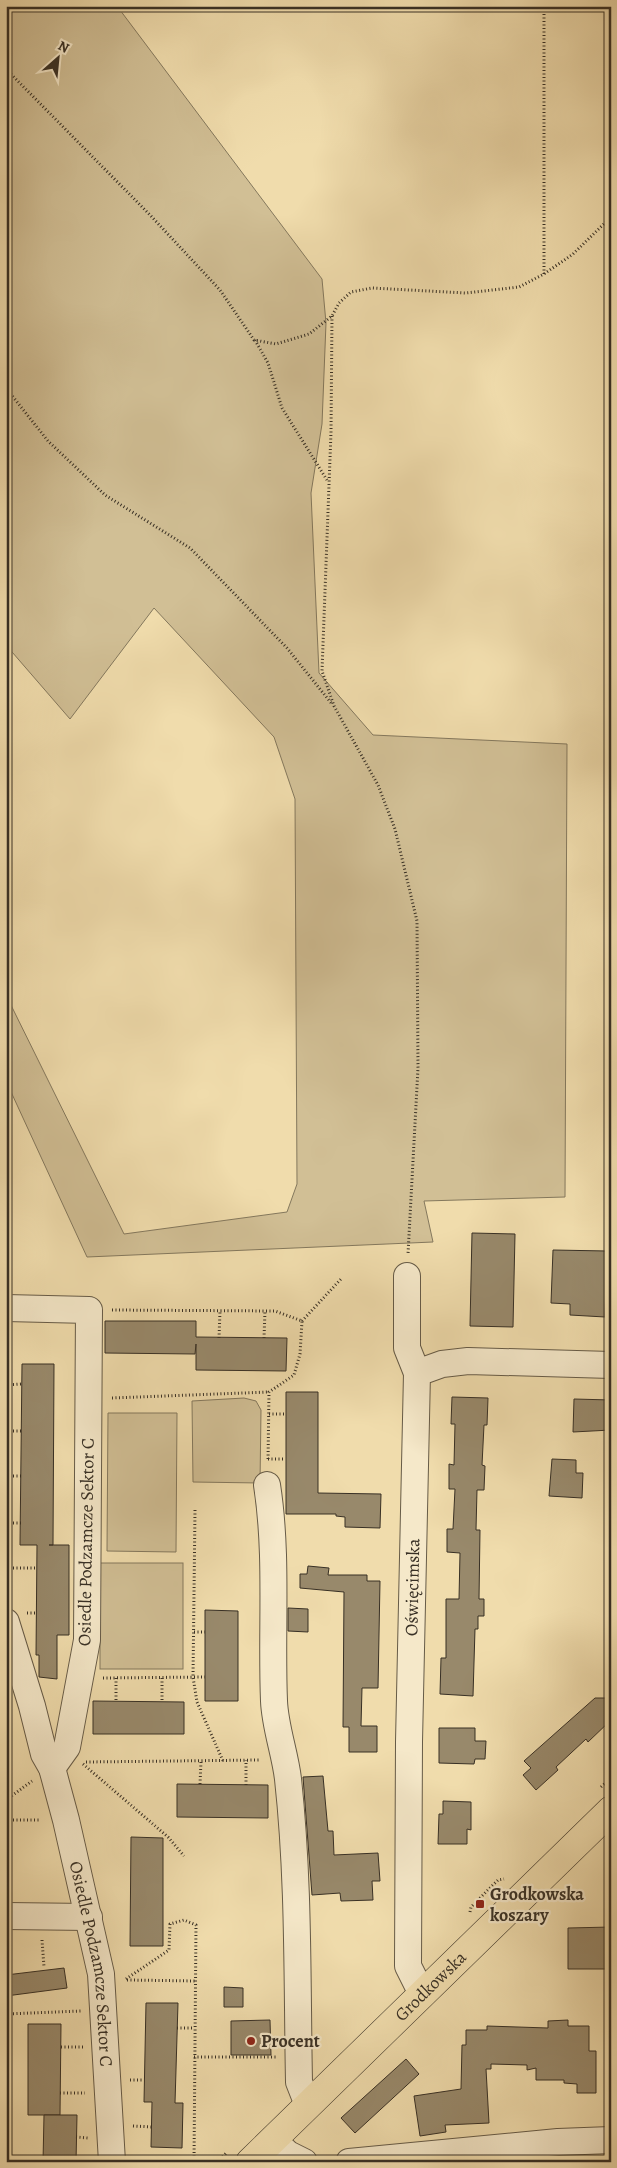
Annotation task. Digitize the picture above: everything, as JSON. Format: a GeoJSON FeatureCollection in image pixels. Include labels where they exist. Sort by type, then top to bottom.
{"type":"FeatureCollection","features":[{"type":"Feature","properties":{"kind":"main road","name":"Grodkowska"},"geometry":{"type":"LineString","coordinates":[[250,2162],[611,1810]]}},
{"type":"Feature","properties":{"kind":"street"},"geometry":{"type":"LineString","coordinates":[[407,1276],[407,1348],[417,1372],[442,1364],[468,1361],[611,1365]]}},
{"type":"Feature","properties":{"kind":"street"},"geometry":{"type":"LineString","coordinates":[[6,1308],[89,1310]]}},
{"type":"Feature","properties":{"kind":"street","name":"Osiedle Podzamcze Sektor C"},"geometry":{"type":"LineString","coordinates":[[52,1768],[67,1747],[81,1678],[88,1614],[89,1310]]}},
{"type":"Feature","properties":{"kind":"street","name":"Oświęcimska"},"geometry":{"type":"LineString","coordinates":[[417,1372],[409,1742],[408,1966],[422,1994]]}},
{"type":"Feature","properties":{"kind":"street"},"geometry":{"type":"LineString","coordinates":[[268,1485],[272,1537],[274,1704],[288,1777],[297,1896],[299,2082],[308,2105]]}},
{"type":"Feature","properties":{"kind":"street","name":"Osiedle Podzamcze Sektor C"},"geometry":{"type":"LineString","coordinates":[[6,1622],[32,1706],[44,1754],[52,1768],[89,1918],[113,1980],[103,2010],[112,2162]]}},
{"type":"Feature","properties":{"kind":"street"},"geometry":{"type":"LineString","coordinates":[[6,1916],[89,1918]]}},
{"type":"Feature","properties":{"kind":"street"},"geometry":{"type":"LineString","coordinates":[[273,2140],[288,2154],[304,2162]]}},
{"type":"Feature","properties":{"kind":"street"},"geometry":{"type":"LineString","coordinates":[[349,2162],[558,2152],[611,2140]]}},
{"type":"Feature","properties":{"kind":"path"},"geometry":{"type":"LineString","coordinates":[[544,6],[544,274]]}},
{"type":"Feature","properties":{"kind":"path"},"geometry":{"type":"LineString","coordinates":[[6,70],[220,290],[268,364],[282,408],[327,481]]}},
{"type":"Feature","properties":{"kind":"path"},"geometry":{"type":"LineString","coordinates":[[254,340],[276,344],[309,334],[332,316],[339,303],[351,292],[372,288],[466,293],[494,292],[519,288],[573,254],[611,217]]}},
{"type":"Feature","properties":{"kind":"path"},"geometry":{"type":"LineString","coordinates":[[332,316],[331,432],[327,481],[322,671],[334,706]]}},
{"type":"Feature","properties":{"kind":"path"},"geometry":{"type":"LineString","coordinates":[[6,388],[48,441],[105,495],[190,548],[287,648],[334,706],[378,785],[395,829],[417,921],[418,1068],[407,1276]]}},
{"type":"Feature","properties":{"kind":"path"},"geometry":{"type":"LineString","coordinates":[[88,1398],[269,1392],[294,1375],[300,1354],[302,1321],[341,1279]]}},
{"type":"Feature","properties":{"kind":"path"},"geometry":{"type":"LineString","coordinates":[[89,1310],[275,1311],[302,1321]]}},
{"type":"Feature","properties":{"kind":"path"},"geometry":{"type":"LineString","coordinates":[[219,1338],[220,1311]]}},
{"type":"Feature","properties":{"kind":"path"},"geometry":{"type":"LineString","coordinates":[[264,1338],[265,1311]]}},
{"type":"Feature","properties":{"kind":"path"},"geometry":{"type":"LineString","coordinates":[[6,1385],[22,1384]]}},
{"type":"Feature","properties":{"kind":"path"},"geometry":{"type":"LineString","coordinates":[[268,1485],[269,1392]]}},
{"type":"Feature","properties":{"kind":"path"},"geometry":{"type":"LineString","coordinates":[[269,1414],[286,1414]]}},
{"type":"Feature","properties":{"kind":"path"},"geometry":{"type":"LineString","coordinates":[[6,1431],[21,1431]]}},
{"type":"Feature","properties":{"kind":"path"},"geometry":{"type":"LineString","coordinates":[[268,1459],[285,1459]]}},
{"type":"Feature","properties":{"kind":"path"},"geometry":{"type":"LineString","coordinates":[[6,1476],[21,1476]]}},
{"type":"Feature","properties":{"kind":"path"},"geometry":{"type":"LineString","coordinates":[[195,1510],[193,1676],[197,1702],[223,1761]]}},
{"type":"Feature","properties":{"kind":"path"},"geometry":{"type":"LineString","coordinates":[[6,1522],[21,1523]]}},
{"type":"Feature","properties":{"kind":"path"},"geometry":{"type":"LineString","coordinates":[[6,1568],[36,1568]]}},
{"type":"Feature","properties":{"kind":"path"},"geometry":{"type":"LineString","coordinates":[[194,1632],[205,1632]]}},
{"type":"Feature","properties":{"kind":"path"},"geometry":{"type":"LineString","coordinates":[[81,1678],[205,1677]]}},
{"type":"Feature","properties":{"kind":"path"},"geometry":{"type":"LineString","coordinates":[[116,1678],[116,1701]]}},
{"type":"Feature","properties":{"kind":"path"},"geometry":{"type":"LineString","coordinates":[[162,1678],[162,1701]]}},
{"type":"Feature","properties":{"kind":"path"},"geometry":{"type":"LineString","coordinates":[[246,1760],[246,1785]]}},
{"type":"Feature","properties":{"kind":"path"},"geometry":{"type":"LineString","coordinates":[[184,1856],[168,1837],[81,1762],[284,1760]]}},
{"type":"Feature","properties":{"kind":"path"},"geometry":{"type":"LineString","coordinates":[[200,1784],[201,1761]]}},
{"type":"Feature","properties":{"kind":"path"},"geometry":{"type":"LineString","coordinates":[[6,1820],[66,1820]]}},
{"type":"Feature","properties":{"kind":"path"},"geometry":{"type":"LineString","coordinates":[[113,1980],[169,1950],[170,1924],[184,1920],[196,1925],[194,2162]]}},
{"type":"Feature","properties":{"kind":"path"},"geometry":{"type":"LineString","coordinates":[[113,1980],[196,1981]]}},
{"type":"Feature","properties":{"kind":"path"},"geometry":{"type":"LineString","coordinates":[[6,2014],[103,2010]]}},
{"type":"Feature","properties":{"kind":"path"},"geometry":{"type":"LineString","coordinates":[[177,2028],[194,2028]]}},
{"type":"Feature","properties":{"kind":"path"},"geometry":{"type":"LineString","coordinates":[[194,2057],[298,2057]]}},
{"type":"Feature","properties":{"kind":"path"},"geometry":{"type":"LineString","coordinates":[[6,2147],[6,2155]]}},
{"type":"Feature","properties":{"kind":"shaded area"},"geometry":{"type":"Polygon","coordinates":[[[6,6],[117,6],[322,279],[326,323],[322,424],[311,493],[319,673],[373,735],[567,744],[565,1197],[424,1201],[433,1242],[87,1257],[6,1081],[6,995],[124,1234],[287,1212],[297,1184],[295,799],[274,737],[154,608],[70,719],[6,645],[6,6]]]}},
{"type":"Feature","properties":{"kind":"shaded area"},"geometry":{"type":"Polygon","coordinates":[[[244,1398],[256,1401],[261,1410],[260,1483],[193,1482],[192,1401],[244,1398]]]}},
{"type":"Feature","properties":{"kind":"shaded area"},"geometry":{"type":"Polygon","coordinates":[[[108,1413],[177,1413],[176,1552],[107,1551],[108,1413]]]}},
{"type":"Feature","properties":{"kind":"shaded area"},"geometry":{"type":"Polygon","coordinates":[[[100,1563],[183,1563],[183,1669],[100,1669],[100,1563]]]}},
{"type":"Feature","properties":{"kind":"building"},"geometry":{"type":"Polygon","coordinates":[[[472,1233],[515,1234],[513,1327],[470,1326],[472,1233]]]}},
{"type":"Feature","properties":{"kind":"building"},"geometry":{"type":"Polygon","coordinates":[[[553,1250],[607,1251],[605,1317],[570,1315],[570,1304],[551,1303],[553,1250]]]}},
{"type":"Feature","properties":{"kind":"building"},"geometry":{"type":"Polygon","coordinates":[[[105,1321],[196,1321],[196,1337],[287,1338],[286,1371],[196,1370],[196,1344],[195,1354],[105,1353],[105,1321]]]}},
{"type":"Feature","properties":{"kind":"building"},"geometry":{"type":"Polygon","coordinates":[[[22,1364],[54,1364],[53,1545],[69,1545],[69,1635],[57,1635],[57,1679],[39,1677],[39,1655],[36,1655],[37,1545],[20,1545],[22,1364]]]}},
{"type":"Feature","properties":{"kind":"building"},"geometry":{"type":"Polygon","coordinates":[[[286,1392],[318,1392],[318,1493],[381,1494],[380,1528],[345,1527],[345,1517],[336,1516],[336,1514],[286,1514],[286,1392]]]}},
{"type":"Feature","properties":{"kind":"building"},"geometry":{"type":"Polygon","coordinates":[[[452,1397],[488,1398],[487,1425],[484,1425],[482,1465],[485,1466],[484,1490],[477,1490],[476,1530],[480,1530],[479,1599],[484,1599],[484,1616],[478,1616],[478,1629],[475,1629],[473,1696],[440,1694],[441,1658],[446,1658],[446,1599],[459,1599],[460,1553],[447,1552],[447,1529],[453,1529],[455,1489],[449,1489],[449,1464],[454,1465],[455,1424],[451,1424],[452,1397]]]}},
{"type":"Feature","properties":{"kind":"building"},"geometry":{"type":"Polygon","coordinates":[[[574,1399],[611,1400],[611,1430],[573,1432],[574,1399]]]}},
{"type":"Feature","properties":{"kind":"building"},"geometry":{"type":"Polygon","coordinates":[[[552,1459],[576,1460],[576,1473],[583,1473],[582,1498],[549,1496],[552,1459]]]}},
{"type":"Feature","properties":{"kind":"building"},"geometry":{"type":"Polygon","coordinates":[[[308,1566],[329,1568],[328,1575],[367,1575],[367,1581],[380,1581],[378,1688],[362,1688],[361,1726],[377,1726],[377,1752],[349,1752],[349,1727],[343,1727],[344,1592],[300,1588],[300,1574],[307,1574],[308,1566]]]}},
{"type":"Feature","properties":{"kind":"building"},"geometry":{"type":"Polygon","coordinates":[[[288,1608],[308,1609],[308,1632],[288,1631],[288,1608]]]}},
{"type":"Feature","properties":{"kind":"building"},"geometry":{"type":"Polygon","coordinates":[[[205,1610],[238,1611],[238,1701],[205,1701],[205,1610]]]}},
{"type":"Feature","properties":{"kind":"building"},"geometry":{"type":"Polygon","coordinates":[[[595,1698],[611,1698],[611,1720],[588,1742],[586,1739],[556,1767],[558,1770],[536,1790],[523,1775],[531,1768],[524,1761],[595,1698]]]}},
{"type":"Feature","properties":{"kind":"building"},"geometry":{"type":"Polygon","coordinates":[[[93,1701],[184,1702],[184,1734],[93,1734],[93,1701]]]}},
{"type":"Feature","properties":{"kind":"building"},"geometry":{"type":"Polygon","coordinates":[[[439,1728],[475,1728],[475,1741],[486,1741],[485,1759],[475,1759],[474,1764],[439,1763],[439,1728]]]}},
{"type":"Feature","properties":{"kind":"building"},"geometry":{"type":"Polygon","coordinates":[[[323,1776],[328,1831],[333,1831],[334,1855],[378,1853],[380,1881],[372,1881],[373,1900],[341,1901],[340,1893],[312,1895],[303,1777],[323,1776]]]}},
{"type":"Feature","properties":{"kind":"building"},"geometry":{"type":"Polygon","coordinates":[[[177,1784],[268,1785],[268,1818],[177,1817],[177,1784]]]}},
{"type":"Feature","properties":{"kind":"building"},"geometry":{"type":"Polygon","coordinates":[[[443,1801],[471,1802],[471,1830],[467,1829],[467,1844],[438,1844],[439,1814],[443,1814],[443,1801]]]}},
{"type":"Feature","properties":{"kind":"building"},"geometry":{"type":"Polygon","coordinates":[[[131,1837],[163,1838],[163,1946],[130,1946],[131,1837]]]}},
{"type":"Feature","properties":{"kind":"building"},"geometry":{"type":"Polygon","coordinates":[[[611,1927],[611,1969],[568,1969],[568,1928],[611,1927]]]}},
{"type":"Feature","properties":{"kind":"building"},"geometry":{"type":"Polygon","coordinates":[[[64,1968],[67,1988],[6,1996],[6,1975],[64,1968]]]}},
{"type":"Feature","properties":{"kind":"building"},"geometry":{"type":"Polygon","coordinates":[[[224,1987],[243,1988],[243,2007],[224,2007],[224,1987]]]}},
{"type":"Feature","properties":{"kind":"building"},"geometry":{"type":"Polygon","coordinates":[[[146,2003],[178,2003],[175,2103],[183,2103],[182,2148],[151,2147],[152,2102],[144,2102],[146,2003]]]}},
{"type":"Feature","properties":{"kind":"building","name":"Procent"},"geometry":{"type":"Polygon","coordinates":[[[270,2020],[271,2055],[231,2055],[231,2021],[270,2020]]]}},
{"type":"Feature","properties":{"kind":"building"},"geometry":{"type":"Polygon","coordinates":[[[568,2020],[568,2026],[589,2026],[589,2051],[596,2051],[596,2093],[577,2093],[577,2084],[564,2083],[564,2080],[536,2080],[536,2068],[527,2070],[527,2065],[491,2064],[491,2069],[486,2069],[489,2123],[445,2125],[446,2132],[420,2136],[414,2096],[461,2089],[462,2045],[466,2045],[466,2030],[487,2030],[487,2026],[548,2028],[548,2021],[568,2020]]]}},
{"type":"Feature","properties":{"kind":"building"},"geometry":{"type":"Polygon","coordinates":[[[28,2024],[61,2024],[60,2115],[28,2115],[28,2024]]]}},
{"type":"Feature","properties":{"kind":"building"},"geometry":{"type":"Polygon","coordinates":[[[406,2059],[419,2074],[355,2133],[341,2118],[406,2059]]]}},
{"type":"Feature","properties":{"kind":"building"},"geometry":{"type":"Polygon","coordinates":[[[44,2115],[77,2115],[76,2162],[43,2162],[44,2115]]]}},
{"type":"Feature","properties":{"kind":"place","name":"Grodkowska koszary"},"geometry":{"type":"Point","coordinates":[480,1904]}},
{"type":"Feature","properties":{"kind":"place","name":"Procent"},"geometry":{"type":"Point","coordinates":[251,2041]}}]}
